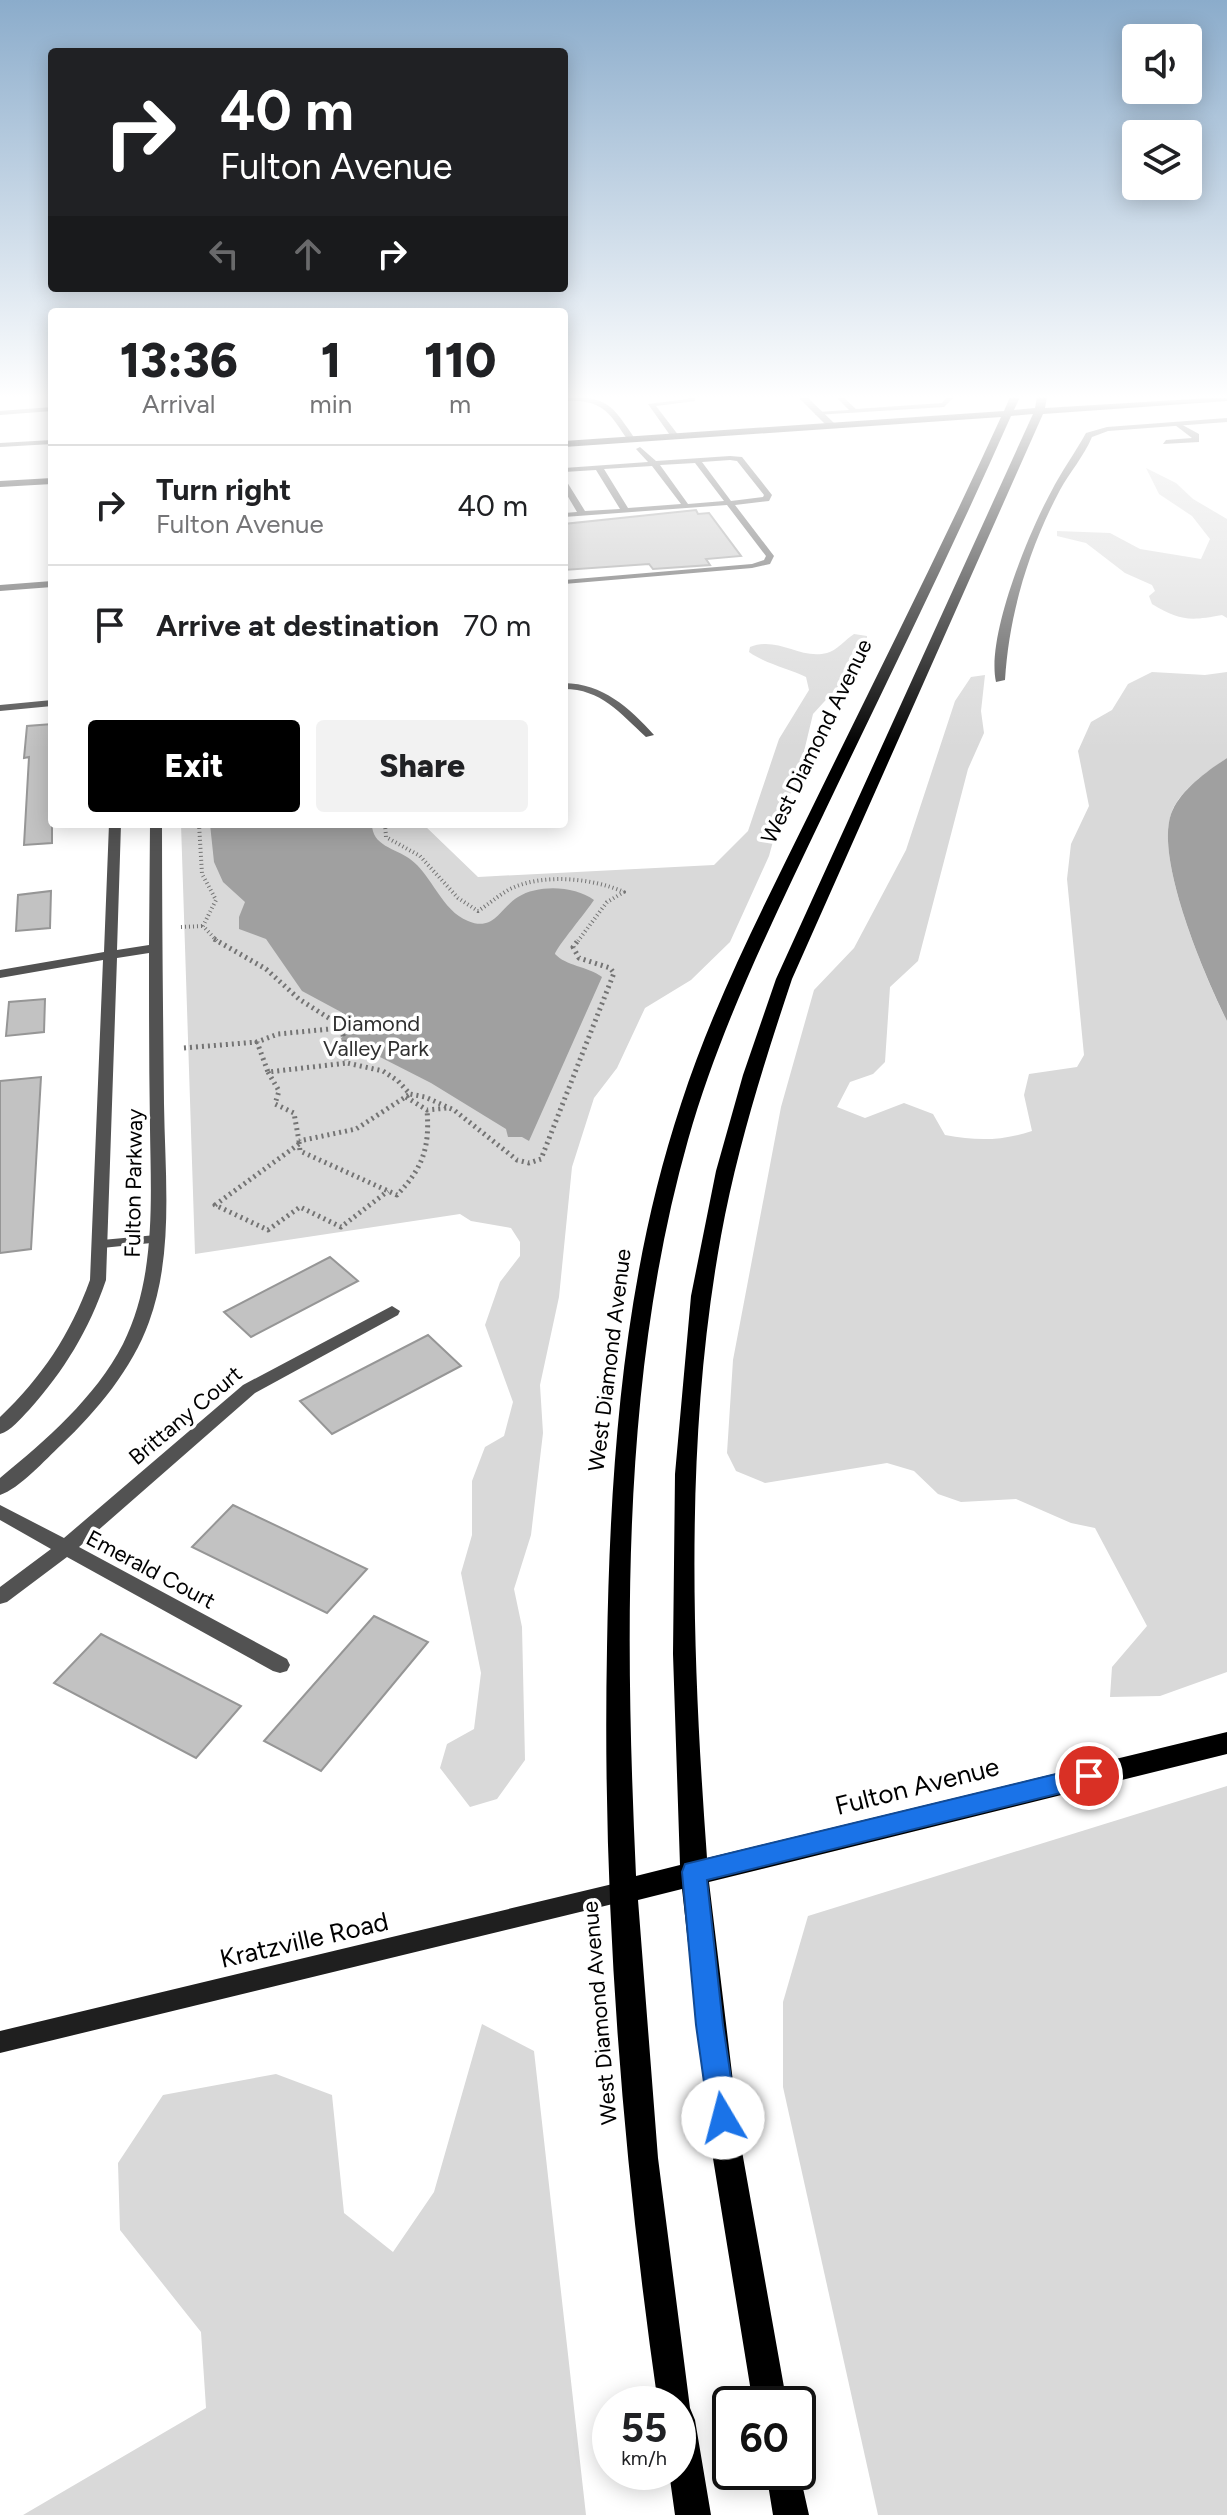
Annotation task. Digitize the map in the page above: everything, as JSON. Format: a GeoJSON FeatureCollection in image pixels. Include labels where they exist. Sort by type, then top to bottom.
{"type":"FeatureCollection","features":[{"type":"Feature","properties":{"kind":"main road","name":"West Diamond Avenue"},"geometry":{"type":"LineString","coordinates":[[673,2386],[641,2138],[621,1892],[617,1602],[629,1421],[648,1282],[678,1144],[706,1056],[746,959],[960,514]]}},
{"type":"Feature","properties":{"kind":"main road"},"geometry":{"type":"LineString","coordinates":[[767,2386],[745,2273],[712,2040],[694,1872],[684,1626],[686,1473],[697,1332],[711,1240],[728,1159],[752,1071],[784,979],[991,514]]}},
{"type":"Feature","properties":{"kind":"main road","name":"Fulton Avenue"},"geometry":{"type":"LineString","coordinates":[[621,1892],[1227,1743]]}},
{"type":"Feature","properties":{"kind":"main road","name":"Kratzville Road"},"geometry":{"type":"LineString","coordinates":[[0,2042],[621,1892]]}},
{"type":"Feature","properties":{"kind":"main road"},"geometry":{"type":"LineString","coordinates":[[689,2490],[693,2515]]}},
{"type":"Feature","properties":{"kind":"main road"},"geometry":{"type":"LineString","coordinates":[[786,2490],[791,2515]]}},
{"type":"Feature","properties":{"kind":"street"},"geometry":{"type":"LineString","coordinates":[[1000,680],[1002,637],[1010,602],[1045,514]]}},
{"type":"Feature","properties":{"kind":"street"},"geometry":{"type":"LineString","coordinates":[[0,588],[48,584]]}},
{"type":"Feature","properties":{"kind":"street"},"geometry":{"type":"LineString","coordinates":[[0,708],[48,703]]}},
{"type":"Feature","properties":{"kind":"street","name":"Fulton Parkway"},"geometry":{"type":"LineString","coordinates":[[0,1428],[46,1381],[71,1346],[85,1321],[98,1280],[102,1244],[115,828]]}},
{"type":"Feature","properties":{"kind":"street","name":"Fulton Parkway"},"geometry":{"type":"LineString","coordinates":[[0,1488],[68,1427],[97,1394],[124,1355],[140,1324],[153,1278],[156,1239],[153,948],[156,828]]}},
{"type":"Feature","properties":{"kind":"street"},"geometry":{"type":"LineString","coordinates":[[0,974],[153,948]]}},
{"type":"Feature","properties":{"kind":"street","name":"Brittany Court"},"geometry":{"type":"LineString","coordinates":[[0,1597],[64,1549],[249,1389],[392,1311]]}},
{"type":"Feature","properties":{"kind":"street","name":"Emerald Court"},"geometry":{"type":"LineString","coordinates":[[0,1512],[280,1665]]}},
{"type":"Feature","properties":{"kind":"lane"},"geometry":{"type":"LineString","coordinates":[[568,582],[752,566],[767,562],[770,556],[739,514]]}},
{"type":"Feature","properties":{"kind":"lane"},"geometry":{"type":"LineString","coordinates":[[568,686],[597,689],[649,735]]}},
{"type":"Feature","properties":{"kind":"lane"},"geometry":{"type":"LineString","coordinates":[[102,1244],[156,1239]]}},
{"type":"Feature","properties":{"kind":"path"},"geometry":{"type":"LineString","coordinates":[[199,828],[202,874],[216,900],[203,926]]}},
{"type":"Feature","properties":{"kind":"path"},"geometry":{"type":"LineString","coordinates":[[385,828],[386,837],[420,856],[458,898],[478,911],[522,885],[596,881],[611,884],[624,892],[607,902],[573,947],[579,958],[610,968],[614,973],[541,1159],[526,1164],[517,1160],[448,1108],[425,1096],[408,1096],[356,1129],[299,1142],[215,1205],[268,1230],[300,1207],[341,1227],[388,1191]]}},
{"type":"Feature","properties":{"kind":"path"},"geometry":{"type":"LineString","coordinates":[[181,927],[203,926]]}},
{"type":"Feature","properties":{"kind":"path"},"geometry":{"type":"LineString","coordinates":[[203,926],[211,937],[266,969],[288,991],[335,1022],[343,1035],[347,1060]]}},
{"type":"Feature","properties":{"kind":"path"},"geometry":{"type":"LineString","coordinates":[[184,1048],[257,1042],[278,1034],[340,1028]]}},
{"type":"Feature","properties":{"kind":"path"},"geometry":{"type":"LineString","coordinates":[[257,1042],[279,1091],[275,1104],[294,1113],[300,1151],[397,1195],[423,1166],[430,1141],[427,1110]]}},
{"type":"Feature","properties":{"kind":"path"},"geometry":{"type":"LineString","coordinates":[[268,1072],[347,1060],[371,1066],[404,1083],[408,1096],[427,1110],[448,1108]]}},
{"type":"Feature","properties":{"kind":"green space"},"geometry":{"type":"Polygon","coordinates":[[[1190,514],[1219,514],[1227,519],[1227,618],[1222,615],[1186,618],[1170,614],[1152,604],[1149,596],[1155,591],[1152,585],[1125,573],[1086,543],[1057,536],[1057,531],[1110,533],[1140,549],[1201,559],[1210,539],[1190,514]]]}},
{"type":"Feature","properties":{"kind":"green space","name":"Diamond Valley Park"},"geometry":{"type":"Polygon","coordinates":[[[854,634],[867,636],[865,657],[813,714],[796,785],[783,805],[769,856],[730,942],[691,980],[645,1008],[617,1068],[594,1098],[572,1167],[559,1297],[540,1385],[543,1433],[531,1535],[514,1589],[522,1627],[525,1760],[497,1799],[470,1807],[440,1768],[447,1744],[474,1729],[481,1673],[461,1573],[472,1535],[472,1481],[485,1447],[504,1436],[513,1402],[485,1325],[500,1282],[520,1256],[520,1242],[511,1228],[471,1221],[460,1214],[195,1254],[181,828],[427,828],[478,877],[714,865],[748,831],[779,739],[809,690],[806,677],[769,663],[749,652],[750,647],[770,644],[817,654],[830,652],[854,634]]]}},
{"type":"Feature","properties":{"kind":"green space"},"geometry":{"type":"Polygon","coordinates":[[[1152,672],[1205,675],[1227,672],[1227,758],[1194,782],[1180,797],[1171,814],[1168,834],[1170,860],[1185,918],[1227,1021],[1227,1672],[1160,1696],[1110,1697],[1112,1667],[1147,1626],[1095,1528],[1071,1523],[1016,1499],[961,1502],[938,1494],[914,1471],[887,1463],[765,1483],[736,1471],[727,1453],[733,1360],[781,1107],[814,990],[854,948],[906,850],[955,701],[971,677],[985,675],[981,711],[984,733],[968,769],[918,961],[890,987],[885,1062],[873,1074],[850,1082],[837,1107],[865,1118],[904,1103],[933,1114],[945,1135],[999,1138],[1032,1131],[1024,1095],[1029,1074],[1077,1067],[1084,1055],[1067,879],[1071,844],[1089,806],[1078,751],[1091,722],[1112,710],[1128,684],[1152,672]]]}},
{"type":"Feature","properties":{"kind":"green space"},"geometry":{"type":"Polygon","coordinates":[[[1227,1786],[1227,2515],[878,2515],[783,2087],[783,2002],[808,1916],[1227,1786]]]}},
{"type":"Feature","properties":{"kind":"green space"},"geometry":{"type":"Polygon","coordinates":[[[482,2024],[534,2051],[586,2515],[23,2515],[206,2408],[201,2332],[120,2230],[118,2163],[163,2095],[276,2074],[332,2095],[344,2213],[393,2252],[434,2192],[482,2024]]]}},
{"type":"Feature","properties":{"kind":"shaded area"},"geometry":{"type":"Polygon","coordinates":[[[1227,758],[1227,1021],[1185,918],[1170,860],[1168,834],[1171,814],[1180,797],[1227,758]]]}},
{"type":"Feature","properties":{"kind":"shaded area"},"geometry":{"type":"Polygon","coordinates":[[[210,828],[373,828],[380,842],[418,866],[451,909],[477,924],[490,921],[518,897],[536,890],[567,889],[594,900],[555,954],[602,977],[529,1141],[522,1137],[508,1137],[506,1129],[431,1083],[378,1056],[347,1055],[338,1042],[345,1034],[359,1032],[355,1023],[302,991],[266,939],[239,929],[239,917],[245,902],[223,882],[214,862],[210,828]]]}},
{"type":"Feature","properties":{"kind":"building"},"geometry":{"type":"Polygon","coordinates":[[[655,514],[710,514],[741,556],[706,559],[710,565],[653,569],[649,564],[568,570],[568,524],[655,514]]]}},
{"type":"Feature","properties":{"kind":"building"},"geometry":{"type":"Polygon","coordinates":[[[48,724],[48,828],[52,828],[52,843],[24,845],[29,757],[24,758],[27,726],[48,724]]]}},
{"type":"Feature","properties":{"kind":"building"},"geometry":{"type":"Polygon","coordinates":[[[51,891],[50,928],[16,931],[18,895],[51,891]]]}},
{"type":"Feature","properties":{"kind":"building"},"geometry":{"type":"Polygon","coordinates":[[[45,999],[44,1032],[6,1036],[9,1002],[45,999]]]}},
{"type":"Feature","properties":{"kind":"building"},"geometry":{"type":"Polygon","coordinates":[[[41,1077],[31,1249],[0,1253],[0,1081],[41,1077]]]}},
{"type":"Feature","properties":{"kind":"building"},"geometry":{"type":"Polygon","coordinates":[[[330,1257],[358,1281],[251,1337],[224,1312],[330,1257]]]}},
{"type":"Feature","properties":{"kind":"building"},"geometry":{"type":"Polygon","coordinates":[[[428,1335],[461,1366],[332,1434],[300,1401],[428,1335]]]}},
{"type":"Feature","properties":{"kind":"building"},"geometry":{"type":"Polygon","coordinates":[[[233,1505],[367,1569],[327,1613],[192,1547],[233,1505]]]}},
{"type":"Feature","properties":{"kind":"building"},"geometry":{"type":"Polygon","coordinates":[[[374,1616],[428,1642],[321,1771],[264,1741],[374,1616]]]}},
{"type":"Feature","properties":{"kind":"building"},"geometry":{"type":"Polygon","coordinates":[[[101,1634],[241,1706],[196,1758],[54,1683],[101,1634]]]}},
{"type":"Feature","properties":{"kind":"route"},"geometry":{"type":"LineString","coordinates":[[723,2118],[709,2025],[694,1872],[1089,1776]]}}]}
